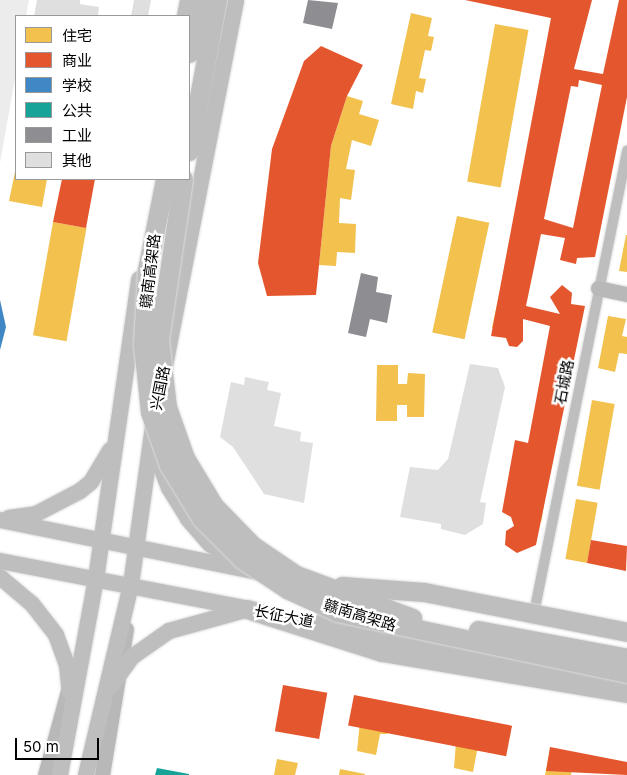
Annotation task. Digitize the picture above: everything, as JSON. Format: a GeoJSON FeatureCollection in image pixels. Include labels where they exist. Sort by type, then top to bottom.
{"type":"FeatureCollection","features":[{"type":"Feature","properties":{"kind":"highway"},"geometry":{"type":"LineString","coordinates":[[190,48],[199,0]]}},
{"type":"Feature","properties":{"kind":"highway"},"geometry":{"type":"LineString","coordinates":[[190,145],[218,0]]}},
{"type":"Feature","properties":{"kind":"highway","name":"赣南高架路"},"geometry":{"type":"LineString","coordinates":[[164,180],[147,270],[143,346],[150,412],[169,465],[202,519],[242,559],[287,589],[337,612],[627,673]]}},
{"type":"Feature","properties":{"kind":"highway","name":"赣南高架路"},"geometry":{"type":"LineString","coordinates":[[183,180],[158,339],[167,407],[185,458],[214,506],[252,545],[296,575],[344,595],[406,617],[627,658]]}},
{"type":"Feature","properties":{"kind":"highway"},"geometry":{"type":"LineString","coordinates":[[342,586],[424,592],[627,632]]}},
{"type":"Feature","properties":{"kind":"highway"},"geometry":{"type":"LineString","coordinates":[[247,609],[382,652],[627,693]]}},
{"type":"Feature","properties":{"kind":"main road"},"geometry":{"type":"LineString","coordinates":[[185,15],[188,0]]}},
{"type":"Feature","properties":{"kind":"main road","name":"兴国路"},"geometry":{"type":"LineString","coordinates":[[86,775],[138,550],[151,436],[236,0]]}},
{"type":"Feature","properties":{"kind":"main road"},"geometry":{"type":"LineString","coordinates":[[60,775],[96,579],[156,180]]}},
{"type":"Feature","properties":{"kind":"main road"},"geometry":{"type":"LineString","coordinates":[[0,519],[36,514],[91,482],[110,450],[120,415]]}},
{"type":"Feature","properties":{"kind":"main road"},"geometry":{"type":"LineString","coordinates":[[151,436],[161,471],[188,519],[223,555],[250,571]]}},
{"type":"Feature","properties":{"kind":"main road"},"geometry":{"type":"LineString","coordinates":[[0,519],[138,550],[342,586],[627,640]]}},
{"type":"Feature","properties":{"kind":"main road","name":"长征大道"},"geometry":{"type":"LineString","coordinates":[[0,561],[131,585],[627,684]]}},
{"type":"Feature","properties":{"kind":"main road"},"geometry":{"type":"LineString","coordinates":[[0,577],[26,599],[56,634],[70,684],[71,719]]}},
{"type":"Feature","properties":{"kind":"main road"},"geometry":{"type":"LineString","coordinates":[[97,723],[105,695],[122,669],[169,631],[247,609]]}},
{"type":"Feature","properties":{"kind":"street","name":"石城路"},"geometry":{"type":"LineString","coordinates":[[532,621],[627,150]]}},
{"type":"Feature","properties":{"kind":"street"},"geometry":{"type":"LineString","coordinates":[[598,288],[627,294]]}},
{"type":"Feature","properties":{"kind":"street"},"geometry":{"type":"LineString","coordinates":[[45,775],[96,579]]}},
{"type":"Feature","properties":{"kind":"street"},"geometry":{"type":"LineString","coordinates":[[102,775],[122,669],[131,585]]}},
{"type":"Feature","properties":{"kind":"shaded area"},"geometry":{"type":"Polygon","coordinates":[[[0,0],[29,0],[26,15],[15,15],[15,79],[0,163],[0,0]]]}},
{"type":"Feature","properties":{"kind":"building: 住宅"},"geometry":{"type":"Polygon","coordinates":[[[505,0],[525,0],[523,11],[503,7],[505,0]]]}},
{"type":"Feature","properties":{"kind":"building: 住宅"},"geometry":{"type":"Polygon","coordinates":[[[551,0],[572,0],[568,21],[548,17],[551,0]]]}},
{"type":"Feature","properties":{"kind":"building: 住宅"},"geometry":{"type":"Polygon","coordinates":[[[621,0],[627,0],[627,31],[616,29],[621,0]]]}},
{"type":"Feature","properties":{"kind":"building: 住宅"},"geometry":{"type":"Polygon","coordinates":[[[411,13],[432,18],[428,36],[434,37],[431,51],[425,50],[419,78],[426,79],[423,93],[416,91],[413,109],[391,104],[411,13]]]}},
{"type":"Feature","properties":{"kind":"building: 住宅"},"geometry":{"type":"Polygon","coordinates":[[[554,20],[575,24],[551,144],[531,140],[554,20]]]}},
{"type":"Feature","properties":{"kind":"building: 住宅"},"geometry":{"type":"Polygon","coordinates":[[[495,24],[528,30],[501,187],[467,182],[495,24]]]}},
{"type":"Feature","properties":{"kind":"building: 住宅"},"geometry":{"type":"Polygon","coordinates":[[[613,40],[627,42],[627,75],[617,130],[597,126],[613,40]]]}},
{"type":"Feature","properties":{"kind":"building: 住宅"},"geometry":{"type":"Polygon","coordinates":[[[347,96],[363,101],[359,114],[379,120],[371,146],[352,140],[346,169],[355,170],[351,200],[340,198],[339,223],[356,224],[355,253],[337,252],[336,266],[319,265],[331,146],[347,96]]]}},
{"type":"Feature","properties":{"kind":"building: 住宅"},"geometry":{"type":"Polygon","coordinates":[[[594,140],[614,144],[597,230],[577,226],[594,140]]]}},
{"type":"Feature","properties":{"kind":"building: 住宅"},"geometry":{"type":"Polygon","coordinates":[[[528,147],[548,151],[531,237],[511,233],[528,147]]]}},
{"type":"Feature","properties":{"kind":"building: 住宅"},"geometry":{"type":"Polygon","coordinates":[[[15,172],[15,180],[47,180],[42,207],[9,201],[15,172]]]}},
{"type":"Feature","properties":{"kind":"building: 住宅"},"geometry":{"type":"Polygon","coordinates":[[[457,216],[489,223],[465,339],[432,332],[457,216]]]}},
{"type":"Feature","properties":{"kind":"building: 住宅"},"geometry":{"type":"Polygon","coordinates":[[[53,222],[86,228],[67,341],[33,335],[53,222]]]}},
{"type":"Feature","properties":{"kind":"building: 住宅"},"geometry":{"type":"Polygon","coordinates":[[[627,235],[627,272],[619,271],[627,235]]]}},
{"type":"Feature","properties":{"kind":"building: 住宅"},"geometry":{"type":"Polygon","coordinates":[[[510,243],[529,247],[510,332],[492,328],[510,243]]]}},
{"type":"Feature","properties":{"kind":"building: 住宅"},"geometry":{"type":"Polygon","coordinates":[[[560,316],[579,319],[567,396],[548,393],[560,316]]]}},
{"type":"Feature","properties":{"kind":"building: 住宅"},"geometry":{"type":"Polygon","coordinates":[[[608,316],[626,319],[622,336],[627,337],[627,354],[619,353],[615,372],[598,368],[608,316]]]}},
{"type":"Feature","properties":{"kind":"building: 住宅"},"geometry":{"type":"Polygon","coordinates":[[[377,365],[398,365],[398,384],[407,384],[408,373],[425,374],[424,417],[407,417],[407,405],[397,405],[397,421],[376,421],[377,365]]]}},
{"type":"Feature","properties":{"kind":"building: 住宅"},"geometry":{"type":"Polygon","coordinates":[[[592,400],[615,404],[600,490],[577,486],[592,400]]]}},
{"type":"Feature","properties":{"kind":"building: 住宅"},"geometry":{"type":"Polygon","coordinates":[[[543,402],[563,406],[554,451],[534,447],[543,402]]]}},
{"type":"Feature","properties":{"kind":"building: 住宅"},"geometry":{"type":"Polygon","coordinates":[[[530,465],[550,468],[541,521],[522,518],[530,465]]]}},
{"type":"Feature","properties":{"kind":"building: 住宅"},"geometry":{"type":"Polygon","coordinates":[[[576,499],[598,503],[587,563],[565,559],[576,499]]]}},
{"type":"Feature","properties":{"kind":"building: 住宅"},"geometry":{"type":"Polygon","coordinates":[[[374,703],[384,710],[391,727],[387,734],[380,734],[376,755],[357,751],[361,711],[374,703]]]}},
{"type":"Feature","properties":{"kind":"building: 住宅"},"geometry":{"type":"Polygon","coordinates":[[[470,720],[481,727],[487,744],[484,751],[477,751],[473,772],[454,768],[457,728],[470,720]]]}},
{"type":"Feature","properties":{"kind":"building: 住宅"},"geometry":{"type":"Polygon","coordinates":[[[550,750],[575,755],[571,775],[545,775],[550,750]]]}},
{"type":"Feature","properties":{"kind":"building: 住宅"},"geometry":{"type":"Polygon","coordinates":[[[277,759],[298,763],[295,775],[274,775],[277,759]]]}},
{"type":"Feature","properties":{"kind":"building: 住宅"},"geometry":{"type":"Polygon","coordinates":[[[340,769],[365,774],[365,775],[339,775],[340,769]]]}},
{"type":"Feature","properties":{"kind":"building: 商业"},"geometry":{"type":"Polygon","coordinates":[[[465,0],[592,0],[574,69],[603,74],[619,0],[627,0],[627,97],[595,257],[577,258],[576,264],[560,260],[565,238],[541,234],[526,306],[560,314],[550,297],[562,285],[572,293],[571,304],[585,306],[536,545],[517,553],[505,545],[506,531],[514,526],[511,517],[502,512],[515,440],[528,443],[550,326],[523,319],[523,341],[517,347],[509,346],[506,338],[491,336],[551,18],[465,0]],[[579,80],[578,87],[571,86],[544,219],[573,228],[602,85],[579,80]]]}},
{"type":"Feature","properties":{"kind":"building: 商业"},"geometry":{"type":"Polygon","coordinates":[[[321,46],[363,65],[347,96],[331,146],[316,295],[267,296],[258,263],[272,149],[304,61],[321,46]]]}},
{"type":"Feature","properties":{"kind":"building: 商业"},"geometry":{"type":"Polygon","coordinates":[[[62,180],[95,180],[86,228],[53,222],[62,180]]]}},
{"type":"Feature","properties":{"kind":"building: 商业"},"geometry":{"type":"Polygon","coordinates":[[[591,540],[627,546],[626,571],[587,563],[591,540]]]}},
{"type":"Feature","properties":{"kind":"building: 商业"},"geometry":{"type":"Polygon","coordinates":[[[283,685],[327,693],[319,739],[275,731],[283,685]]]}},
{"type":"Feature","properties":{"kind":"building: 商业"},"geometry":{"type":"Polygon","coordinates":[[[354,695],[512,726],[506,756],[348,725],[354,695]]]}},
{"type":"Feature","properties":{"kind":"building: 商业"},"geometry":{"type":"Polygon","coordinates":[[[550,747],[627,762],[627,775],[546,771],[550,747]]]}},
{"type":"Feature","properties":{"kind":"building: 学校"},"geometry":{"type":"Polygon","coordinates":[[[0,300],[6,327],[0,350],[0,300]]]}},
{"type":"Feature","properties":{"kind":"building: 公共"},"geometry":{"type":"Polygon","coordinates":[[[157,768],[189,774],[189,775],[155,775],[157,768]]]}},
{"type":"Feature","properties":{"kind":"building: 工业"},"geometry":{"type":"Polygon","coordinates":[[[308,0],[338,3],[332,29],[303,23],[308,0]]]}},
{"type":"Feature","properties":{"kind":"building: 工业"},"geometry":{"type":"Polygon","coordinates":[[[361,273],[378,277],[376,292],[392,295],[387,323],[370,319],[366,337],[348,333],[361,273]]]}},
{"type":"Feature","properties":{"kind":"building: 其他"},"geometry":{"type":"Polygon","coordinates":[[[37,0],[80,0],[80,4],[99,7],[98,15],[34,15],[37,0]]]}},
{"type":"Feature","properties":{"kind":"building: 其他"},"geometry":{"type":"Polygon","coordinates":[[[134,0],[151,0],[148,15],[131,15],[134,0]]]}},
{"type":"Feature","properties":{"kind":"building: 其他"},"geometry":{"type":"Polygon","coordinates":[[[470,364],[498,368],[505,387],[480,502],[486,503],[483,524],[465,535],[441,529],[441,524],[400,517],[410,467],[438,470],[448,459],[470,364]]]}},
{"type":"Feature","properties":{"kind":"building: 其他"},"geometry":{"type":"Polygon","coordinates":[[[245,377],[269,382],[267,390],[281,393],[274,426],[301,432],[300,441],[313,443],[304,503],[264,494],[233,447],[220,437],[231,382],[244,385],[245,377]]]}}]}
